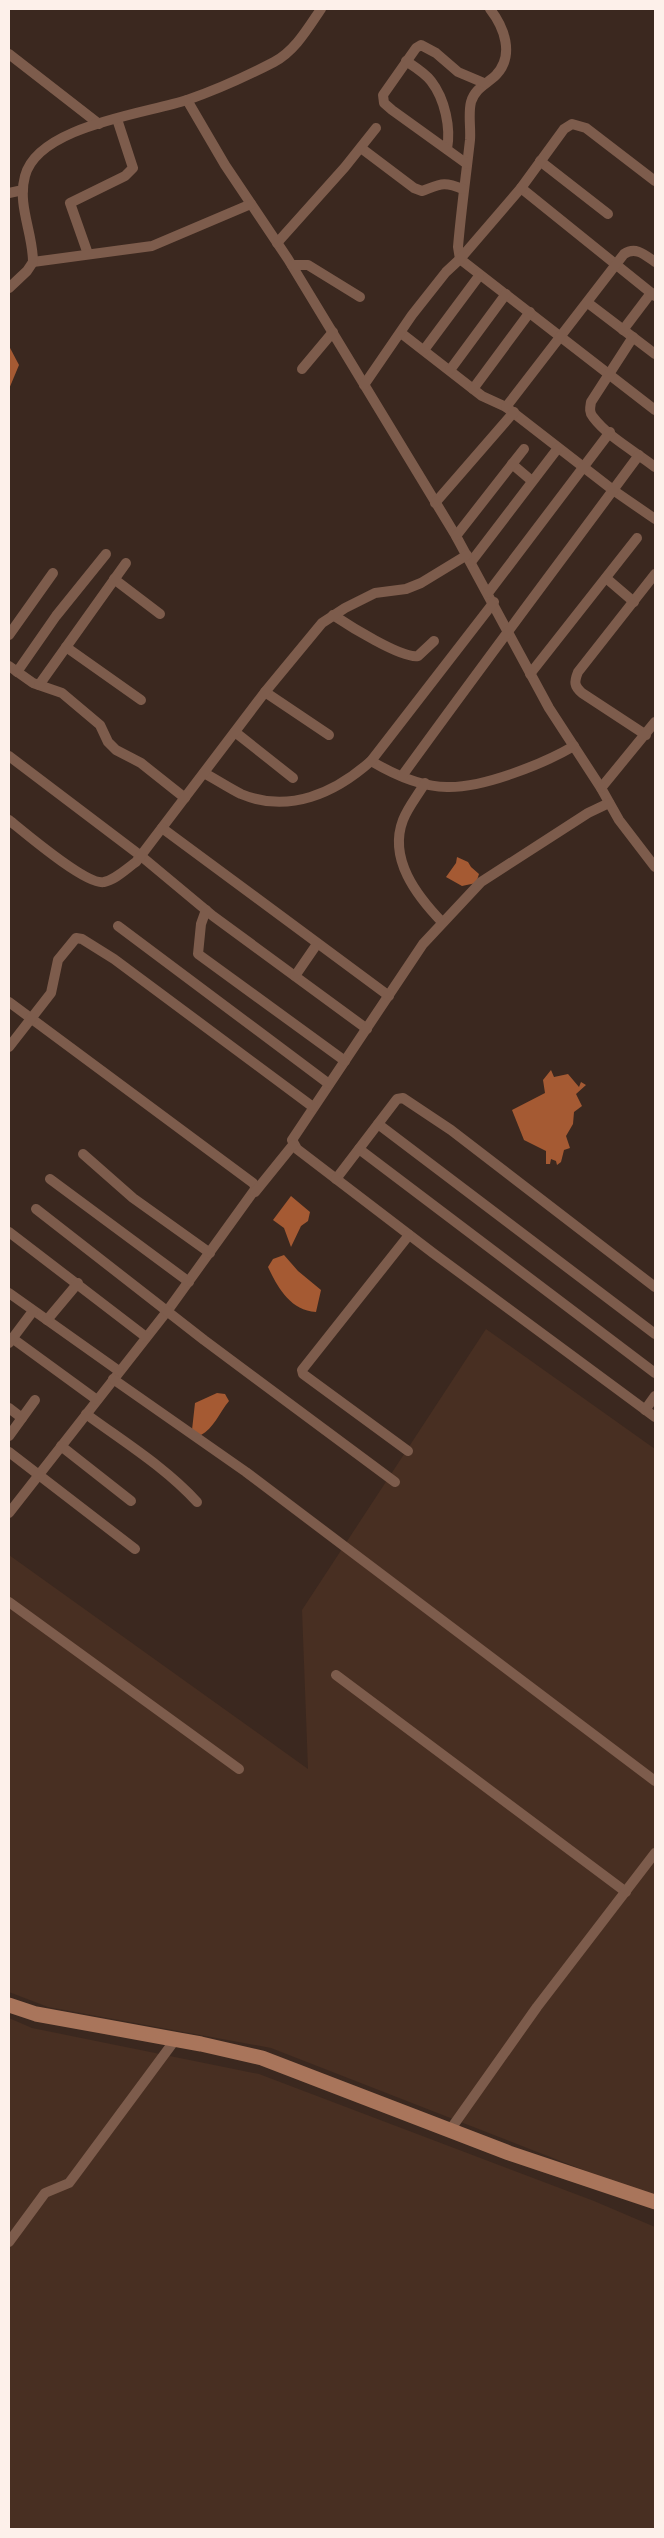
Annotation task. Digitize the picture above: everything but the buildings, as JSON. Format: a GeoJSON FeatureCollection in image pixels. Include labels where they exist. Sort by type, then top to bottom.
{"type":"FeatureCollection","features":[{"type":"Feature","properties":{"kind":"street"},"geometry":{"type":"LineString","coordinates":[[33,262],[23,206],[23,190],[25,176],[36,155],[55,142],[99,124],[187,100],[274,62],[289,52],[321,9]]}},
{"type":"Feature","properties":{"kind":"street"},"geometry":{"type":"LineString","coordinates":[[490,9],[503,30],[506,38],[505,48],[501,69],[484,83],[470,103],[471,127],[458,247],[460,260],[655,410]]}},
{"type":"Feature","properties":{"kind":"street"},"geometry":{"type":"LineString","coordinates":[[467,164],[392,110],[383,100],[383,95],[406,61],[420,45],[426,46],[458,72],[484,83]]}},
{"type":"Feature","properties":{"kind":"street"},"geometry":{"type":"LineString","coordinates":[[9,54],[99,124]]}},
{"type":"Feature","properties":{"kind":"street"},"geometry":{"type":"LineString","coordinates":[[406,61],[427,76],[435,87],[447,122],[447,149]]}},
{"type":"Feature","properties":{"kind":"street"},"geometry":{"type":"LineString","coordinates":[[187,100],[224,165],[292,265],[456,536],[494,602],[530,674],[627,832],[655,867]]}},
{"type":"Feature","properties":{"kind":"street"},"geometry":{"type":"LineString","coordinates":[[88,254],[70,202],[125,176],[134,168],[117,119]]}},
{"type":"Feature","properties":{"kind":"street"},"geometry":{"type":"LineString","coordinates":[[364,386],[412,315],[446,272],[460,260],[521,188],[564,129],[572,124],[586,128],[655,181]]}},
{"type":"Feature","properties":{"kind":"street"},"geometry":{"type":"LineString","coordinates":[[277,243],[361,148],[376,128]]}},
{"type":"Feature","properties":{"kind":"street"},"geometry":{"type":"LineString","coordinates":[[361,148],[414,188],[422,191],[440,183],[449,183],[463,189]]}},
{"type":"Feature","properties":{"kind":"street"},"geometry":{"type":"LineString","coordinates":[[540,161],[608,214]]}},
{"type":"Feature","properties":{"kind":"street"},"geometry":{"type":"LineString","coordinates":[[521,188],[653,294],[623,330]]}},
{"type":"Feature","properties":{"kind":"street"},"geometry":{"type":"LineString","coordinates":[[9,192],[23,190]]}},
{"type":"Feature","properties":{"kind":"street"},"geometry":{"type":"LineString","coordinates":[[9,288],[33,262],[152,246],[250,204]]}},
{"type":"Feature","properties":{"kind":"street"},"geometry":{"type":"LineString","coordinates":[[435,503],[510,410],[624,254],[630,250],[644,254],[655,262]]}},
{"type":"Feature","properties":{"kind":"street"},"geometry":{"type":"LineString","coordinates":[[292,265],[308,265],[360,297]]}},
{"type":"Feature","properties":{"kind":"street"},"geometry":{"type":"LineString","coordinates":[[424,350],[479,276]]}},
{"type":"Feature","properties":{"kind":"street"},"geometry":{"type":"LineString","coordinates":[[450,370],[506,294]]}},
{"type":"Feature","properties":{"kind":"street"},"geometry":{"type":"LineString","coordinates":[[588,303],[655,354]]}},
{"type":"Feature","properties":{"kind":"street"},"geometry":{"type":"LineString","coordinates":[[473,388],[530,312]]}},
{"type":"Feature","properties":{"kind":"street"},"geometry":{"type":"LineString","coordinates":[[302,369],[333,332]]}},
{"type":"Feature","properties":{"kind":"street"},"geometry":{"type":"LineString","coordinates":[[401,333],[490,401],[510,410],[613,490],[655,519]]}},
{"type":"Feature","properties":{"kind":"street"},"geometry":{"type":"LineString","coordinates":[[633,337],[591,402],[590,410],[593,417],[610,432],[655,467]]}},
{"type":"Feature","properties":{"kind":"street"},"geometry":{"type":"LineString","coordinates":[[488,592],[610,432]]}},
{"type":"Feature","properties":{"kind":"street"},"geometry":{"type":"LineString","coordinates":[[9,820],[92,882],[102,883],[110,880],[136,862],[265,692],[304,644],[333,614],[375,593],[406,590],[469,559],[558,448]]}},
{"type":"Feature","properties":{"kind":"street"},"geometry":{"type":"LineString","coordinates":[[456,536],[524,449]]}},
{"type":"Feature","properties":{"kind":"street"},"geometry":{"type":"LineString","coordinates":[[402,776],[507,629],[639,455]]}},
{"type":"Feature","properties":{"kind":"street"},"geometry":{"type":"LineString","coordinates":[[512,464],[532,481]]}},
{"type":"Feature","properties":{"kind":"street"},"geometry":{"type":"LineString","coordinates":[[530,674],[637,538]]}},
{"type":"Feature","properties":{"kind":"street"},"geometry":{"type":"LineString","coordinates":[[106,554],[13,669],[39,685],[62,693],[100,725],[108,742],[116,750],[141,763],[185,798]]}},
{"type":"Feature","properties":{"kind":"street"},"geometry":{"type":"LineString","coordinates":[[39,685],[126,563]]}},
{"type":"Feature","properties":{"kind":"street"},"geometry":{"type":"LineString","coordinates":[[9,635],[53,573]]}},
{"type":"Feature","properties":{"kind":"street"},"geometry":{"type":"LineString","coordinates":[[601,788],[652,730],[582,693],[576,687],[574,681],[578,672],[655,574]]}},
{"type":"Feature","properties":{"kind":"street"},"geometry":{"type":"LineString","coordinates":[[606,578],[634,602]]}},
{"type":"Feature","properties":{"kind":"street"},"geometry":{"type":"LineString","coordinates":[[114,579],[160,614]]}},
{"type":"Feature","properties":{"kind":"street"},"geometry":{"type":"LineString","coordinates":[[204,773],[242,794],[262,800],[300,802],[349,779],[371,761],[494,602]]}},
{"type":"Feature","properties":{"kind":"street"},"geometry":{"type":"LineString","coordinates":[[333,614],[356,630],[411,657],[418,656],[434,641]]}},
{"type":"Feature","properties":{"kind":"street"},"geometry":{"type":"LineString","coordinates":[[66,647],[141,700]]}},
{"type":"Feature","properties":{"kind":"street"},"geometry":{"type":"LineString","coordinates":[[265,692],[329,735]]}},
{"type":"Feature","properties":{"kind":"street"},"geometry":{"type":"LineString","coordinates":[[235,732],[293,778]]}},
{"type":"Feature","properties":{"kind":"street"},"geometry":{"type":"LineString","coordinates":[[371,761],[402,776],[446,788],[505,776],[539,765],[574,746]]}},
{"type":"Feature","properties":{"kind":"street"},"geometry":{"type":"LineString","coordinates":[[9,756],[141,856],[206,910],[367,1029]]}},
{"type":"Feature","properties":{"kind":"street"},"geometry":{"type":"LineString","coordinates":[[424,783],[404,819],[399,838],[409,881],[422,901],[442,922]]}},
{"type":"Feature","properties":{"kind":"street"},"geometry":{"type":"LineString","coordinates":[[9,1513],[12,1502],[39,1475],[168,1310],[255,1192],[293,1145],[294,1135],[423,944],[486,878],[588,813],[609,802]]}},
{"type":"Feature","properties":{"kind":"street"},"geometry":{"type":"LineString","coordinates":[[162,828],[389,996]]}},
{"type":"Feature","properties":{"kind":"street"},"geometry":{"type":"LineString","coordinates":[[206,910],[201,924],[198,954],[345,1061]]}},
{"type":"Feature","properties":{"kind":"street"},"geometry":{"type":"LineString","coordinates":[[118,926],[329,1084]]}},
{"type":"Feature","properties":{"kind":"street"},"geometry":{"type":"LineString","coordinates":[[9,1047],[54,987],[58,960],[76,938],[82,938],[114,959],[313,1107]]}},
{"type":"Feature","properties":{"kind":"street"},"geometry":{"type":"LineString","coordinates":[[295,976],[317,944]]}},
{"type":"Feature","properties":{"kind":"street"},"geometry":{"type":"LineString","coordinates":[[9,1002],[253,1183],[256,1188],[255,1192]]}},
{"type":"Feature","properties":{"kind":"street"},"geometry":{"type":"LineString","coordinates":[[336,1179],[397,1099],[403,1098],[451,1130],[655,1287]]}},
{"type":"Feature","properties":{"kind":"street"},"geometry":{"type":"LineString","coordinates":[[378,1124],[655,1334]]}},
{"type":"Feature","properties":{"kind":"street"},"geometry":{"type":"LineString","coordinates":[[293,1145],[409,1235],[655,1417]]}},
{"type":"Feature","properties":{"kind":"street"},"geometry":{"type":"LineString","coordinates":[[359,1149],[655,1373]]}},
{"type":"Feature","properties":{"kind":"street"},"geometry":{"type":"LineString","coordinates":[[83,1154],[133,1198],[210,1253]]}},
{"type":"Feature","properties":{"kind":"street"},"geometry":{"type":"LineString","coordinates":[[50,1179],[189,1282]]}},
{"type":"Feature","properties":{"kind":"street"},"geometry":{"type":"LineString","coordinates":[[36,1209],[168,1310],[204,1340],[395,1482]]}},
{"type":"Feature","properties":{"kind":"street"},"geometry":{"type":"LineString","coordinates":[[9,1232],[146,1337]]}},
{"type":"Feature","properties":{"kind":"street"},"geometry":{"type":"LineString","coordinates":[[408,1451],[303,1374],[302,1370],[409,1235]]}},
{"type":"Feature","properties":{"kind":"street"},"geometry":{"type":"LineString","coordinates":[[47,1320],[78,1283]]}},
{"type":"Feature","properties":{"kind":"street"},"geometry":{"type":"LineString","coordinates":[[9,1294],[47,1320],[200,1442],[246,1472],[655,1780]]}},
{"type":"Feature","properties":{"kind":"street"},"geometry":{"type":"LineString","coordinates":[[33,1311],[10,1341],[97,1400]]}},
{"type":"Feature","properties":{"kind":"street"},"geometry":{"type":"LineString","coordinates":[[645,1410],[655,1396]]}},
{"type":"Feature","properties":{"kind":"street"},"geometry":{"type":"LineString","coordinates":[[9,1436],[35,1400]]}},
{"type":"Feature","properties":{"kind":"street"},"geometry":{"type":"LineString","coordinates":[[9,1408],[22,1418]]}},
{"type":"Feature","properties":{"kind":"street"},"geometry":{"type":"LineString","coordinates":[[86,1414],[155,1464],[197,1502]]}},
{"type":"Feature","properties":{"kind":"street"},"geometry":{"type":"LineString","coordinates":[[61,1446],[131,1501]]}},
{"type":"Feature","properties":{"kind":"street"},"geometry":{"type":"LineString","coordinates":[[9,1452],[136,1549]]}},
{"type":"Feature","properties":{"kind":"street"},"geometry":{"type":"LineString","coordinates":[[9,1602],[239,1769]]}},
{"type":"Feature","properties":{"kind":"street"},"geometry":{"type":"LineString","coordinates":[[336,1675],[626,1892]]}},
{"type":"Feature","properties":{"kind":"street"},"geometry":{"type":"LineString","coordinates":[[450,2130],[536,2007],[655,1853]]}},
{"type":"Feature","properties":{"kind":"street"},"geometry":{"type":"LineString","coordinates":[[9,2005],[36,2014],[262,2058],[450,2130],[655,2202]]}},
{"type":"Feature","properties":{"kind":"street"},"geometry":{"type":"LineString","coordinates":[[9,2242],[45,2193],[69,2182],[75,2175],[175,2040]]}},
{"type":"Feature","properties":{"kind":"shaded area"},"geometry":{"type":"Polygon","coordinates":[[[9,346],[19,365],[9,389],[9,346]]]}},
{"type":"Feature","properties":{"kind":"shaded area"},"geometry":{"type":"Polygon","coordinates":[[[457,857],[468,862],[479,874],[476,883],[462,886],[446,877],[456,863],[457,857]]]}},
{"type":"Feature","properties":{"kind":"shaded area"},"geometry":{"type":"Polygon","coordinates":[[[551,1070],[554,1077],[568,1074],[579,1087],[581,1082],[586,1085],[576,1094],[582,1106],[574,1112],[573,1124],[566,1136],[570,1148],[564,1150],[561,1162],[557,1165],[556,1161],[551,1159],[550,1164],[546,1164],[546,1151],[524,1140],[512,1110],[545,1093],[543,1080],[551,1070]]]}},
{"type":"Feature","properties":{"kind":"shaded area"},"geometry":{"type":"Polygon","coordinates":[[[291,1196],[310,1212],[308,1221],[301,1226],[291,1247],[284,1228],[273,1220],[291,1196]]]}},
{"type":"Feature","properties":{"kind":"shaded area"},"geometry":{"type":"Polygon","coordinates":[[[284,1255],[298,1271],[321,1290],[316,1312],[299,1307],[292,1302],[276,1283],[268,1267],[273,1259],[284,1255]]]}},
{"type":"Feature","properties":{"kind":"shaded area"},"geometry":{"type":"Polygon","coordinates":[[[486,1329],[655,1449],[655,2198],[271,2048],[48,2007],[9,1992],[9,1555],[308,1769],[302,1610],[486,1329]]]}},
{"type":"Feature","properties":{"kind":"shaded area"},"geometry":{"type":"Polygon","coordinates":[[[217,1393],[225,1394],[229,1401],[213,1425],[201,1435],[192,1430],[195,1403],[217,1393]]]}},
{"type":"Feature","properties":{"kind":"shaded area"},"geometry":{"type":"Polygon","coordinates":[[[9,2018],[32,2028],[259,2074],[594,2201],[655,2227],[655,2529],[9,2529],[9,2018]]]}}]}
